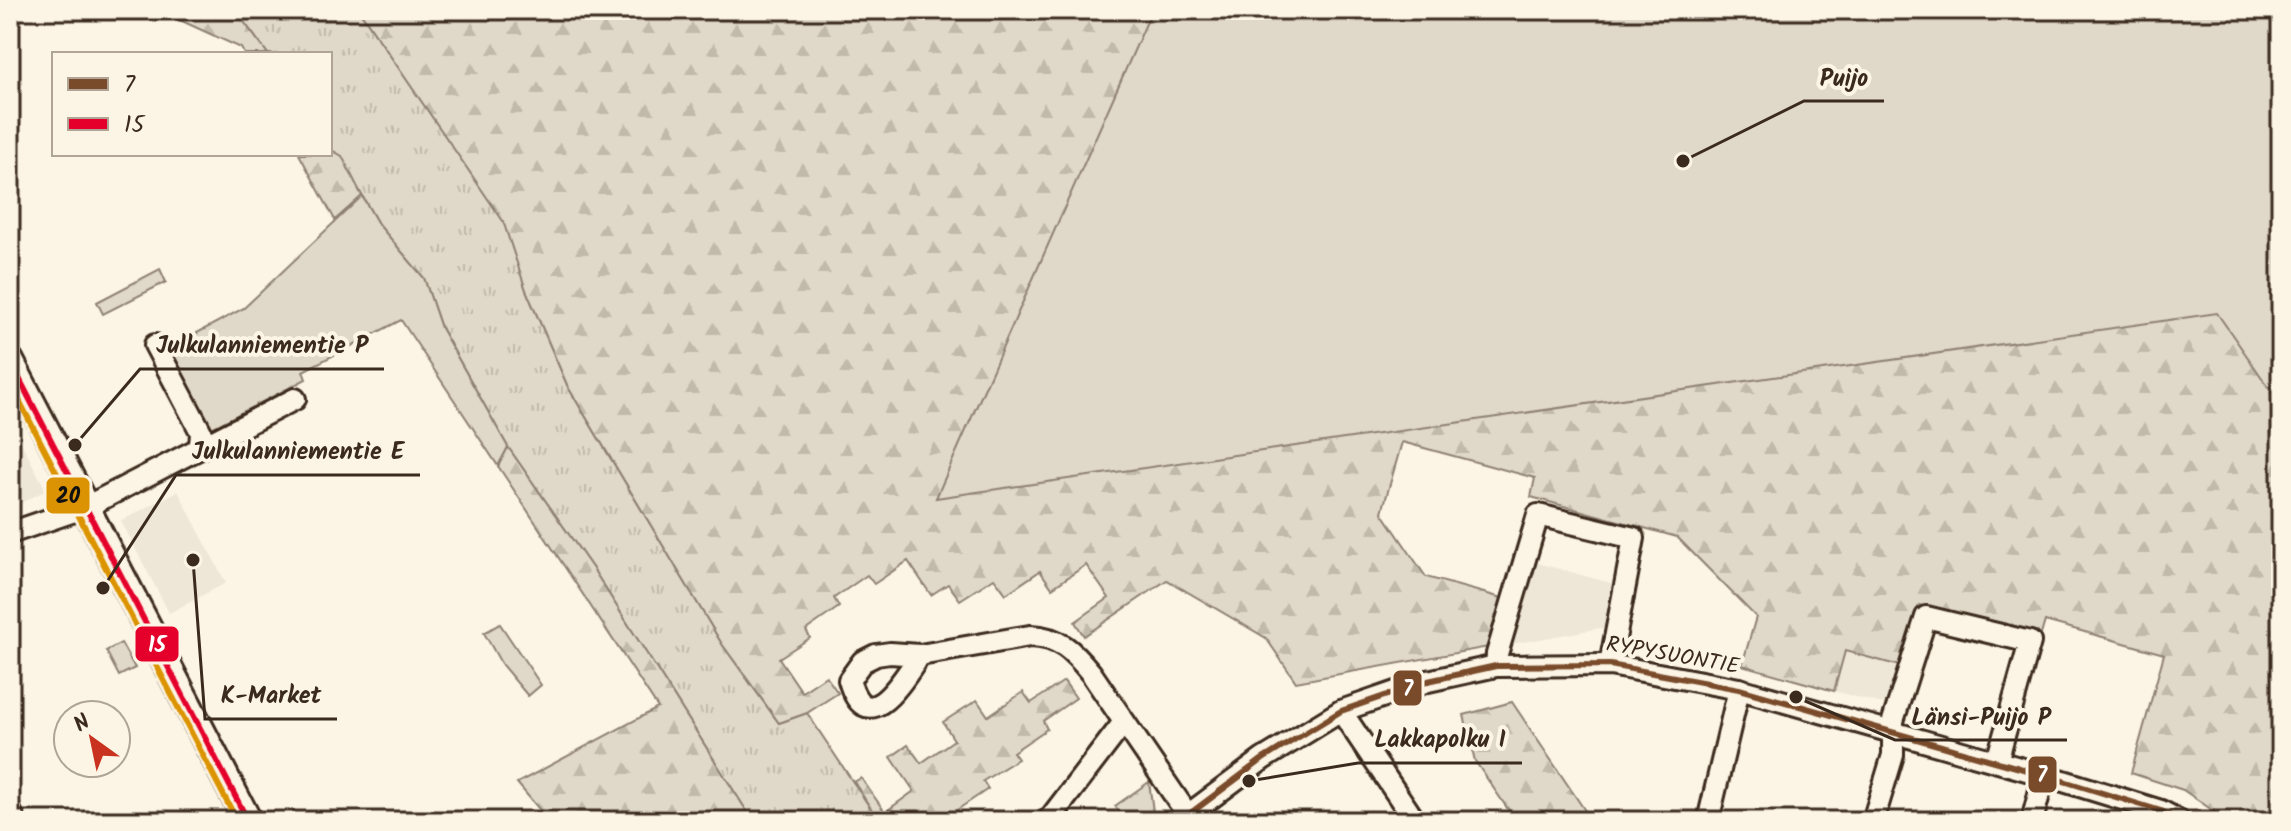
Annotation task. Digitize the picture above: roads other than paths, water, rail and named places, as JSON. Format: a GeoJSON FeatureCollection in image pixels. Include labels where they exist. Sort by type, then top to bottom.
{"type":"FeatureCollection","features":[{"type":"Feature","properties":{"kind":"main road"},"geometry":{"type":"LineString","coordinates":[[10,361],[248,821]]}},
{"type":"Feature","properties":{"kind":"street"},"geometry":{"type":"LineString","coordinates":[[155,345],[201,432],[200,448]]}},
{"type":"Feature","properties":{"kind":"street"},"geometry":{"type":"LineString","coordinates":[[10,533],[86,507],[295,399]]}},
{"type":"Feature","properties":{"kind":"street"},"geometry":{"type":"LineString","coordinates":[[1496,666],[1538,515],[1634,538],[1610,665]]}},
{"type":"Feature","properties":{"kind":"street"},"geometry":{"type":"LineString","coordinates":[[1873,821],[1893,755],[1893,721],[1926,617],[2030,642],[1997,761]]}},
{"type":"Feature","properties":{"kind":"street"},"geometry":{"type":"LineString","coordinates":[[920,655],[1006,639],[1048,637],[1072,650],[1091,673],[1186,819]]}},
{"type":"Feature","properties":{"kind":"street","name":"RYPYSUONTIE"},"geometry":{"type":"LineString","coordinates":[[1186,819],[1263,759],[1341,711],[1428,681],[1496,666],[1610,665],[1739,689],[2044,775],[2161,811],[2180,821]]}},
{"type":"Feature","properties":{"kind":"street"},"geometry":{"type":"LineString","coordinates":[[1708,821],[1739,689]]}},
{"type":"Feature","properties":{"kind":"street"},"geometry":{"type":"LineString","coordinates":[[1341,711],[1415,821]]}},
{"type":"Feature","properties":{"kind":"street"},"geometry":{"type":"LineString","coordinates":[[1048,821],[1124,722]]}},
{"type":"Feature","properties":{"kind":"street"},"geometry":{"type":"LineString","coordinates":[[2032,821],[2044,775]]}},
{"type":"Feature","properties":{"kind":"street"},"geometry":{"type":"LineString","coordinates":[[10,811],[15,821]]}},
{"type":"Feature","properties":{"kind":"place","name":"Puijo"},"geometry":{"type":"Point","coordinates":[1683,161]}},
{"type":"Feature","properties":{"kind":"place","name":"Julkulanniementie P"},"geometry":{"type":"Point","coordinates":[75,445]}},
{"type":"Feature","properties":{"kind":"place","name":"K-Market"},"geometry":{"type":"Point","coordinates":[193,560]}},
{"type":"Feature","properties":{"kind":"place","name":"Julkulanniementie E"},"geometry":{"type":"Point","coordinates":[103,588]}},
{"type":"Feature","properties":{"kind":"place","name":"Länsi-Puijo P"},"geometry":{"type":"Point","coordinates":[1796,697]}},
{"type":"Feature","properties":{"kind":"place","name":"Lakkapolku I"},"geometry":{"type":"Point","coordinates":[1249,781]}}]}
